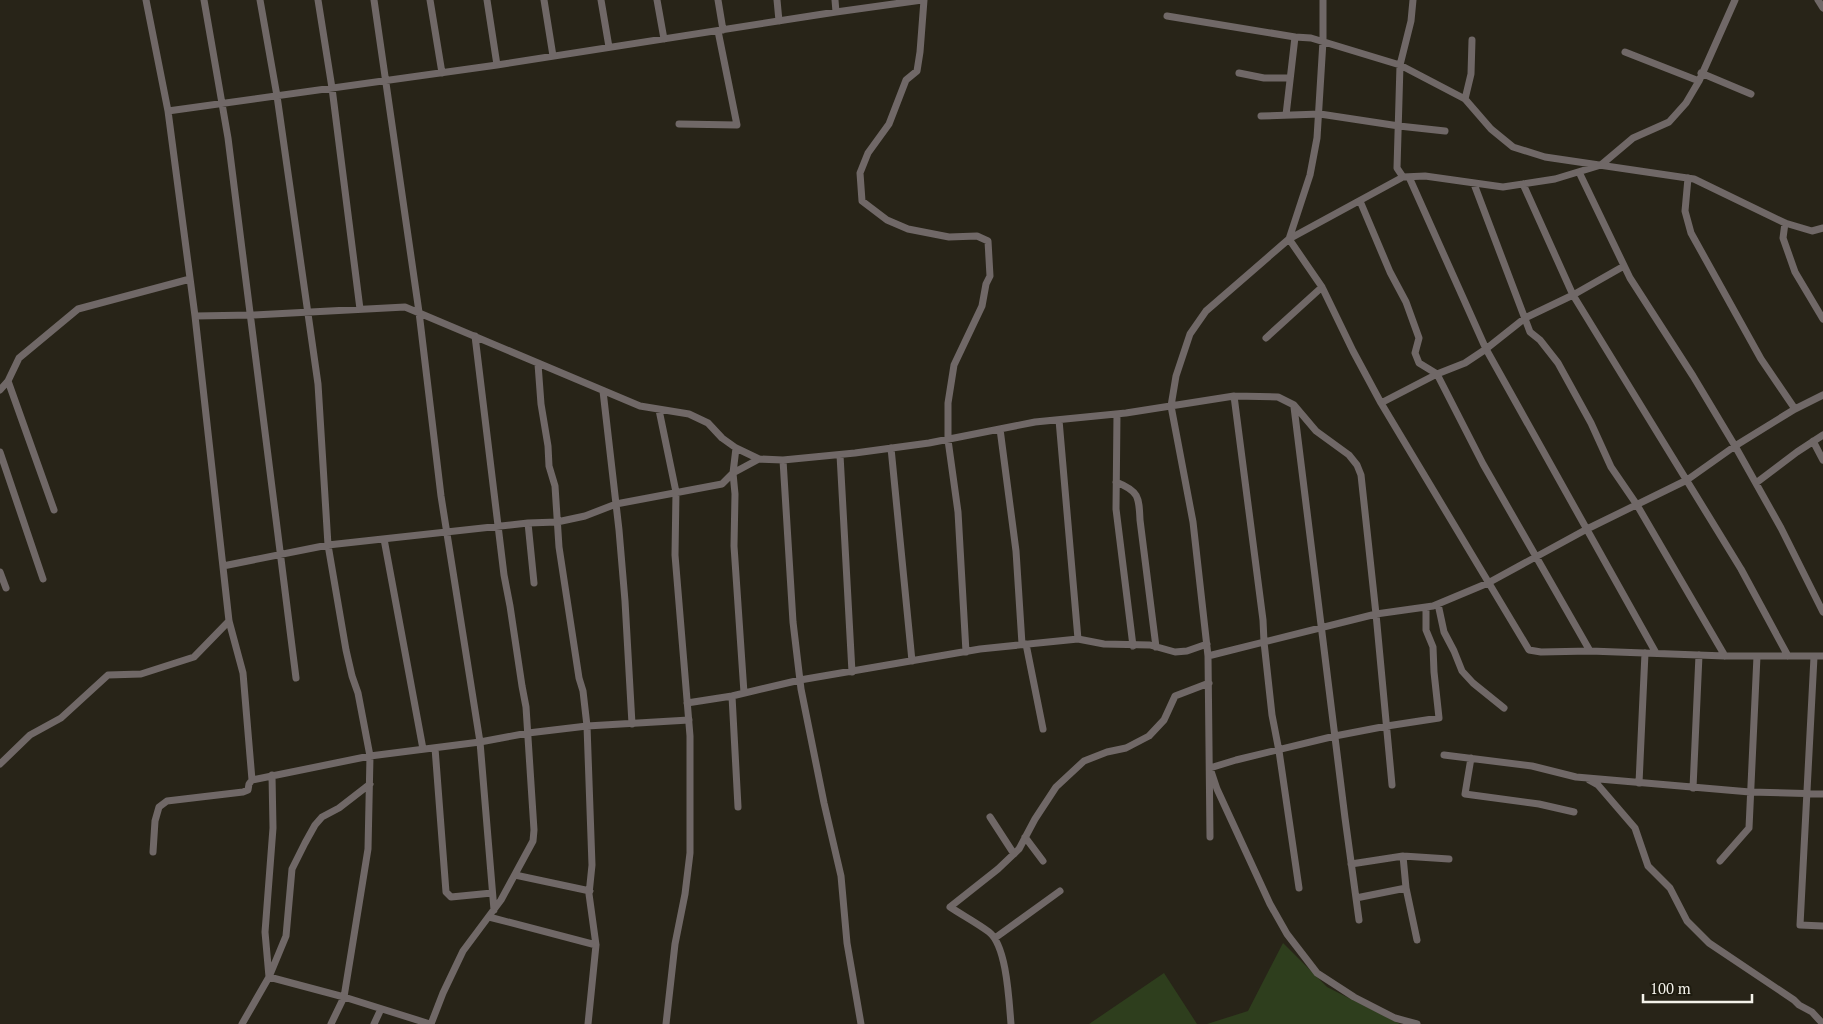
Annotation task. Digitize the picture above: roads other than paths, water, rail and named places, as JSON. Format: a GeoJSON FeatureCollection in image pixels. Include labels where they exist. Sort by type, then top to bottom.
{"type":"FeatureCollection","features":[{"type":"Feature","properties":{"kind":"street"},"geometry":{"type":"LineString","coordinates":[[146,0],[168,111],[195,316],[228,620],[243,673],[252,780],[248,790],[243,792],[167,801],[158,807],[153,852]]}},
{"type":"Feature","properties":{"kind":"street"},"geometry":{"type":"LineString","coordinates":[[204,0],[228,138],[252,315],[296,678]]}},
{"type":"Feature","properties":{"kind":"street"},"geometry":{"type":"LineString","coordinates":[[260,0],[318,384],[328,545],[346,650],[362,710],[370,756],[368,849],[344,997],[332,1024]]}},
{"type":"Feature","properties":{"kind":"street"},"geometry":{"type":"LineString","coordinates":[[318,0],[332,88],[360,309]]}},
{"type":"Feature","properties":{"kind":"street"},"geometry":{"type":"LineString","coordinates":[[374,0],[419,312],[446,531],[480,742],[494,910]]}},
{"type":"Feature","properties":{"kind":"street"},"geometry":{"type":"LineString","coordinates":[[430,0],[442,73]]}},
{"type":"Feature","properties":{"kind":"street"},"geometry":{"type":"LineString","coordinates":[[487,0],[497,65]]}},
{"type":"Feature","properties":{"kind":"street"},"geometry":{"type":"LineString","coordinates":[[544,0],[553,56]]}},
{"type":"Feature","properties":{"kind":"street"},"geometry":{"type":"LineString","coordinates":[[601,0],[608,47]]}},
{"type":"Feature","properties":{"kind":"street"},"geometry":{"type":"LineString","coordinates":[[657,0],[664,40]]}},
{"type":"Feature","properties":{"kind":"street"},"geometry":{"type":"LineString","coordinates":[[679,124],[737,125],[720,31],[718,0]]}},
{"type":"Feature","properties":{"kind":"street"},"geometry":{"type":"LineString","coordinates":[[777,0],[779,21]]}},
{"type":"Feature","properties":{"kind":"street"},"geometry":{"type":"LineString","coordinates":[[834,0],[836,12]]}},
{"type":"Feature","properties":{"kind":"street"},"geometry":{"type":"LineString","coordinates":[[168,111],[497,65],[894,2],[923,0],[917,71],[906,80],[889,124],[868,153],[860,173],[860,184],[862,202],[887,220],[908,229],[949,237],[977,236],[988,241],[990,276],[986,284],[982,306],[954,366],[948,403],[948,440],[958,512],[966,652]]}},
{"type":"Feature","properties":{"kind":"street"},"geometry":{"type":"LineString","coordinates":[[1289,239],[1310,174],[1317,138],[1320,114],[1323,0]]}},
{"type":"Feature","properties":{"kind":"street"},"geometry":{"type":"LineString","coordinates":[[1413,0],[1411,21],[1400,65],[1397,168],[1406,177],[1486,350],[1656,653]]}},
{"type":"Feature","properties":{"kind":"street"},"geometry":{"type":"LineString","coordinates":[[1210,836],[1207,644],[1193,522],[1171,406],[1176,376],[1190,334],[1206,311],[1289,239],[1406,177],[1425,176],[1503,187],[1555,179],[1601,165],[1633,138],[1669,122],[1686,103],[1735,0]]}},
{"type":"Feature","properties":{"kind":"street"},"geometry":{"type":"LineString","coordinates":[[1818,0],[1823,8]]}},
{"type":"Feature","properties":{"kind":"street"},"geometry":{"type":"LineString","coordinates":[[1167,16],[1311,38],[1400,65],[1465,99],[1490,129],[1513,147],[1545,157],[1694,179],[1785,223],[1812,231],[1823,228]]}},
{"type":"Feature","properties":{"kind":"street"},"geometry":{"type":"LineString","coordinates":[[1286,116],[1295,37]]}},
{"type":"Feature","properties":{"kind":"street"},"geometry":{"type":"LineString","coordinates":[[1465,99],[1471,74],[1472,40]]}},
{"type":"Feature","properties":{"kind":"street"},"geometry":{"type":"LineString","coordinates":[[1625,52],[1751,94]]}},
{"type":"Feature","properties":{"kind":"street"},"geometry":{"type":"LineString","coordinates":[[1239,73],[1264,78],[1290,78]]}},
{"type":"Feature","properties":{"kind":"street"},"geometry":{"type":"LineString","coordinates":[[1261,116],[1320,114],[1445,131]]}},
{"type":"Feature","properties":{"kind":"street"},"geometry":{"type":"LineString","coordinates":[[1579,172],[1630,278],[1735,446],[1820,598],[1823,612]]}},
{"type":"Feature","properties":{"kind":"street"},"geometry":{"type":"LineString","coordinates":[[1688,178],[1685,211],[1691,233],[1761,359],[1795,410]]}},
{"type":"Feature","properties":{"kind":"street"},"geometry":{"type":"LineString","coordinates":[[1474,184],[1530,332],[1540,340],[1558,363],[1591,423],[1611,467],[1637,505],[1725,656]]}},
{"type":"Feature","properties":{"kind":"street"},"geometry":{"type":"LineString","coordinates":[[1523,184],[1573,295],[1741,569],[1788,656]]}},
{"type":"Feature","properties":{"kind":"street"},"geometry":{"type":"LineString","coordinates":[[1360,201],[1390,272],[1406,302],[1419,338],[1415,353],[1419,363],[1436,374],[1483,464],[1590,651]]}},
{"type":"Feature","properties":{"kind":"street"},"geometry":{"type":"LineString","coordinates":[[1785,223],[1783,238],[1795,272],[1823,319]]}},
{"type":"Feature","properties":{"kind":"street"},"geometry":{"type":"LineString","coordinates":[[1289,239],[1322,287],[1381,403],[1529,650],[1541,652],[1590,651],[1725,656],[1823,656]]}},
{"type":"Feature","properties":{"kind":"street"},"geometry":{"type":"LineString","coordinates":[[1381,403],[1436,374],[1465,363],[1486,350],[1525,318],[1573,295],[1624,266]]}},
{"type":"Feature","properties":{"kind":"street"},"geometry":{"type":"LineString","coordinates":[[0,390],[8,382],[19,358],[78,309],[190,279]]}},
{"type":"Feature","properties":{"kind":"street"},"geometry":{"type":"LineString","coordinates":[[1266,338],[1322,287]]}},
{"type":"Feature","properties":{"kind":"street"},"geometry":{"type":"LineString","coordinates":[[195,316],[405,307],[640,406],[689,414],[696,417],[708,423],[722,438],[736,448],[758,459],[783,460],[840,455],[948,440],[1035,422],[1117,414],[1234,396],[1278,397],[1294,405],[1316,431],[1349,455],[1357,465],[1361,475],[1392,785]]}},
{"type":"Feature","properties":{"kind":"street"},"geometry":{"type":"LineString","coordinates":[[269,977],[344,997],[430,1024],[463,951],[494,910],[533,841],[534,830],[526,707],[504,575],[475,336]]}},
{"type":"Feature","properties":{"kind":"street"},"geometry":{"type":"LineString","coordinates":[[538,364],[549,466],[555,486],[559,547],[587,726],[592,865],[590,890],[596,946],[588,1024]]}},
{"type":"Feature","properties":{"kind":"street"},"geometry":{"type":"LineString","coordinates":[[8,382],[54,510]]}},
{"type":"Feature","properties":{"kind":"street"},"geometry":{"type":"LineString","coordinates":[[603,391],[619,530],[632,724]]}},
{"type":"Feature","properties":{"kind":"street"},"geometry":{"type":"LineString","coordinates":[[1208,656],[1376,614],[1438,604],[1488,583],[1587,529],[1687,480],[1735,446],[1823,395]]}},
{"type":"Feature","properties":{"kind":"street"},"geometry":{"type":"LineString","coordinates":[[1234,396],[1263,620],[1272,715],[1299,888]]}},
{"type":"Feature","properties":{"kind":"street"},"geometry":{"type":"LineString","coordinates":[[1294,405],[1334,736],[1359,920]]}},
{"type":"Feature","properties":{"kind":"street"},"geometry":{"type":"LineString","coordinates":[[659,410],[676,492],[675,555],[689,720],[690,853],[685,894],[675,944],[666,1024]]}},
{"type":"Feature","properties":{"kind":"street"},"geometry":{"type":"LineString","coordinates":[[1117,414],[1116,509],[1133,646]]}},
{"type":"Feature","properties":{"kind":"street"},"geometry":{"type":"LineString","coordinates":[[1059,420],[1078,639]]}},
{"type":"Feature","properties":{"kind":"street"},"geometry":{"type":"LineString","coordinates":[[1000,429],[1016,551],[1024,644],[1043,729]]}},
{"type":"Feature","properties":{"kind":"street"},"geometry":{"type":"LineString","coordinates":[[1756,483],[1823,434]]}},
{"type":"Feature","properties":{"kind":"street"},"geometry":{"type":"LineString","coordinates":[[1813,441],[1823,460]]}},
{"type":"Feature","properties":{"kind":"street"},"geometry":{"type":"LineString","coordinates":[[736,448],[733,473],[735,494],[734,546],[744,693]]}},
{"type":"Feature","properties":{"kind":"street"},"geometry":{"type":"LineString","coordinates":[[891,448],[912,661]]}},
{"type":"Feature","properties":{"kind":"street"},"geometry":{"type":"LineString","coordinates":[[0,452],[43,579]]}},
{"type":"Feature","properties":{"kind":"street"},"geometry":{"type":"LineString","coordinates":[[840,455],[852,672]]}},
{"type":"Feature","properties":{"kind":"street"},"geometry":{"type":"LineString","coordinates":[[222,566],[328,545],[446,531],[557,522],[585,516],[616,504],[722,484],[733,473],[758,459]]}},
{"type":"Feature","properties":{"kind":"street"},"geometry":{"type":"LineString","coordinates":[[783,460],[793,622],[800,680],[824,803],[841,876],[847,943],[861,1024]]}},
{"type":"Feature","properties":{"kind":"street"},"geometry":{"type":"LineString","coordinates":[[1116,482],[1128,486],[1136,493],[1139,501],[1156,647]]}},
{"type":"Feature","properties":{"kind":"street"},"geometry":{"type":"LineString","coordinates":[[528,523],[534,583]]}},
{"type":"Feature","properties":{"kind":"street"},"geometry":{"type":"LineString","coordinates":[[384,538],[423,749]]}},
{"type":"Feature","properties":{"kind":"street"},"geometry":{"type":"LineString","coordinates":[[0,572],[6,588]]}},
{"type":"Feature","properties":{"kind":"street"},"geometry":{"type":"LineString","coordinates":[[1438,604],[1444,632],[1462,671],[1473,683],[1504,708]]}},
{"type":"Feature","properties":{"kind":"street"},"geometry":{"type":"LineString","coordinates":[[1210,768],[1334,736],[1439,718],[1433,648],[1426,630],[1426,607]]}},
{"type":"Feature","properties":{"kind":"street"},"geometry":{"type":"LineString","coordinates":[[0,764],[30,736],[61,718],[108,676],[141,674],[194,658],[228,620]]}},
{"type":"Feature","properties":{"kind":"street"},"geometry":{"type":"LineString","coordinates":[[687,702],[732,696],[800,680],[1024,644],[1078,639],[1104,644],[1156,647],[1175,652],[1187,652],[1207,644]]}},
{"type":"Feature","properties":{"kind":"street"},"geometry":{"type":"LineString","coordinates":[[1639,783],[1645,653]]}},
{"type":"Feature","properties":{"kind":"street"},"geometry":{"type":"LineString","coordinates":[[1693,788],[1699,655]]}},
{"type":"Feature","properties":{"kind":"street"},"geometry":{"type":"LineString","coordinates":[[1720,861],[1749,828],[1757,656]]}},
{"type":"Feature","properties":{"kind":"street"},"geometry":{"type":"LineString","coordinates":[[1814,657],[1800,925],[1823,926]]}},
{"type":"Feature","properties":{"kind":"street"},"geometry":{"type":"LineString","coordinates":[[1011,1024],[1006,974],[994,938],[990,932],[950,908],[998,869],[1020,848],[1035,819],[1056,787],[1084,760],[1126,748],[1149,736],[1164,720],[1175,696],[1209,683]]}},
{"type":"Feature","properties":{"kind":"street"},"geometry":{"type":"LineString","coordinates":[[732,696],[738,807]]}},
{"type":"Feature","properties":{"kind":"street"},"geometry":{"type":"LineString","coordinates":[[252,780],[370,756],[480,742],[528,733],[587,726],[689,720]]}},
{"type":"Feature","properties":{"kind":"street"},"geometry":{"type":"LineString","coordinates":[[436,748],[446,892],[451,897],[492,893]]}},
{"type":"Feature","properties":{"kind":"street"},"geometry":{"type":"LineString","coordinates":[[1444,756],[1532,766],[1584,778],[1750,792],[1823,794]]}},
{"type":"Feature","properties":{"kind":"street"},"geometry":{"type":"LineString","coordinates":[[1471,758],[1465,794],[1538,804],[1574,812]]}},
{"type":"Feature","properties":{"kind":"street"},"geometry":{"type":"LineString","coordinates":[[1210,768],[1217,789],[1270,904],[1287,934],[1318,972],[1362,1001],[1395,1018],[1417,1024]]}},
{"type":"Feature","properties":{"kind":"street"},"geometry":{"type":"LineString","coordinates":[[269,977],[265,932],[273,828],[272,775]]}},
{"type":"Feature","properties":{"kind":"street"},"geometry":{"type":"LineString","coordinates":[[1584,778],[1598,785],[1635,828],[1648,866],[1670,888],[1687,921],[1709,943],[1812,1012],[1822,1024]]}},
{"type":"Feature","properties":{"kind":"street"},"geometry":{"type":"LineString","coordinates":[[242,1024],[269,977],[286,936],[292,869],[305,843],[322,817],[340,808],[370,784]]}},
{"type":"Feature","properties":{"kind":"street"},"geometry":{"type":"LineString","coordinates":[[990,817],[1014,854]]}},
{"type":"Feature","properties":{"kind":"street"},"geometry":{"type":"LineString","coordinates":[[1025,837],[1043,861]]}},
{"type":"Feature","properties":{"kind":"street"},"geometry":{"type":"LineString","coordinates":[[1351,864],[1404,856],[1450,859]]}},
{"type":"Feature","properties":{"kind":"street"},"geometry":{"type":"LineString","coordinates":[[1404,856],[1406,888],[1417,940]]}},
{"type":"Feature","properties":{"kind":"street"},"geometry":{"type":"LineString","coordinates":[[515,875],[590,890]]}},
{"type":"Feature","properties":{"kind":"street"},"geometry":{"type":"LineString","coordinates":[[1356,898],[1406,888]]}},
{"type":"Feature","properties":{"kind":"street"},"geometry":{"type":"LineString","coordinates":[[994,938],[1060,890]]}},
{"type":"Feature","properties":{"kind":"street"},"geometry":{"type":"LineString","coordinates":[[489,917],[596,946]]}},
{"type":"Feature","properties":{"kind":"street"},"geometry":{"type":"LineString","coordinates":[[374,1024],[381,1009]]}},
{"type":"Feature","properties":{"kind":"street"},"geometry":{"type":"LineString","coordinates":[[247,1018],[254,1024]]}}]}
